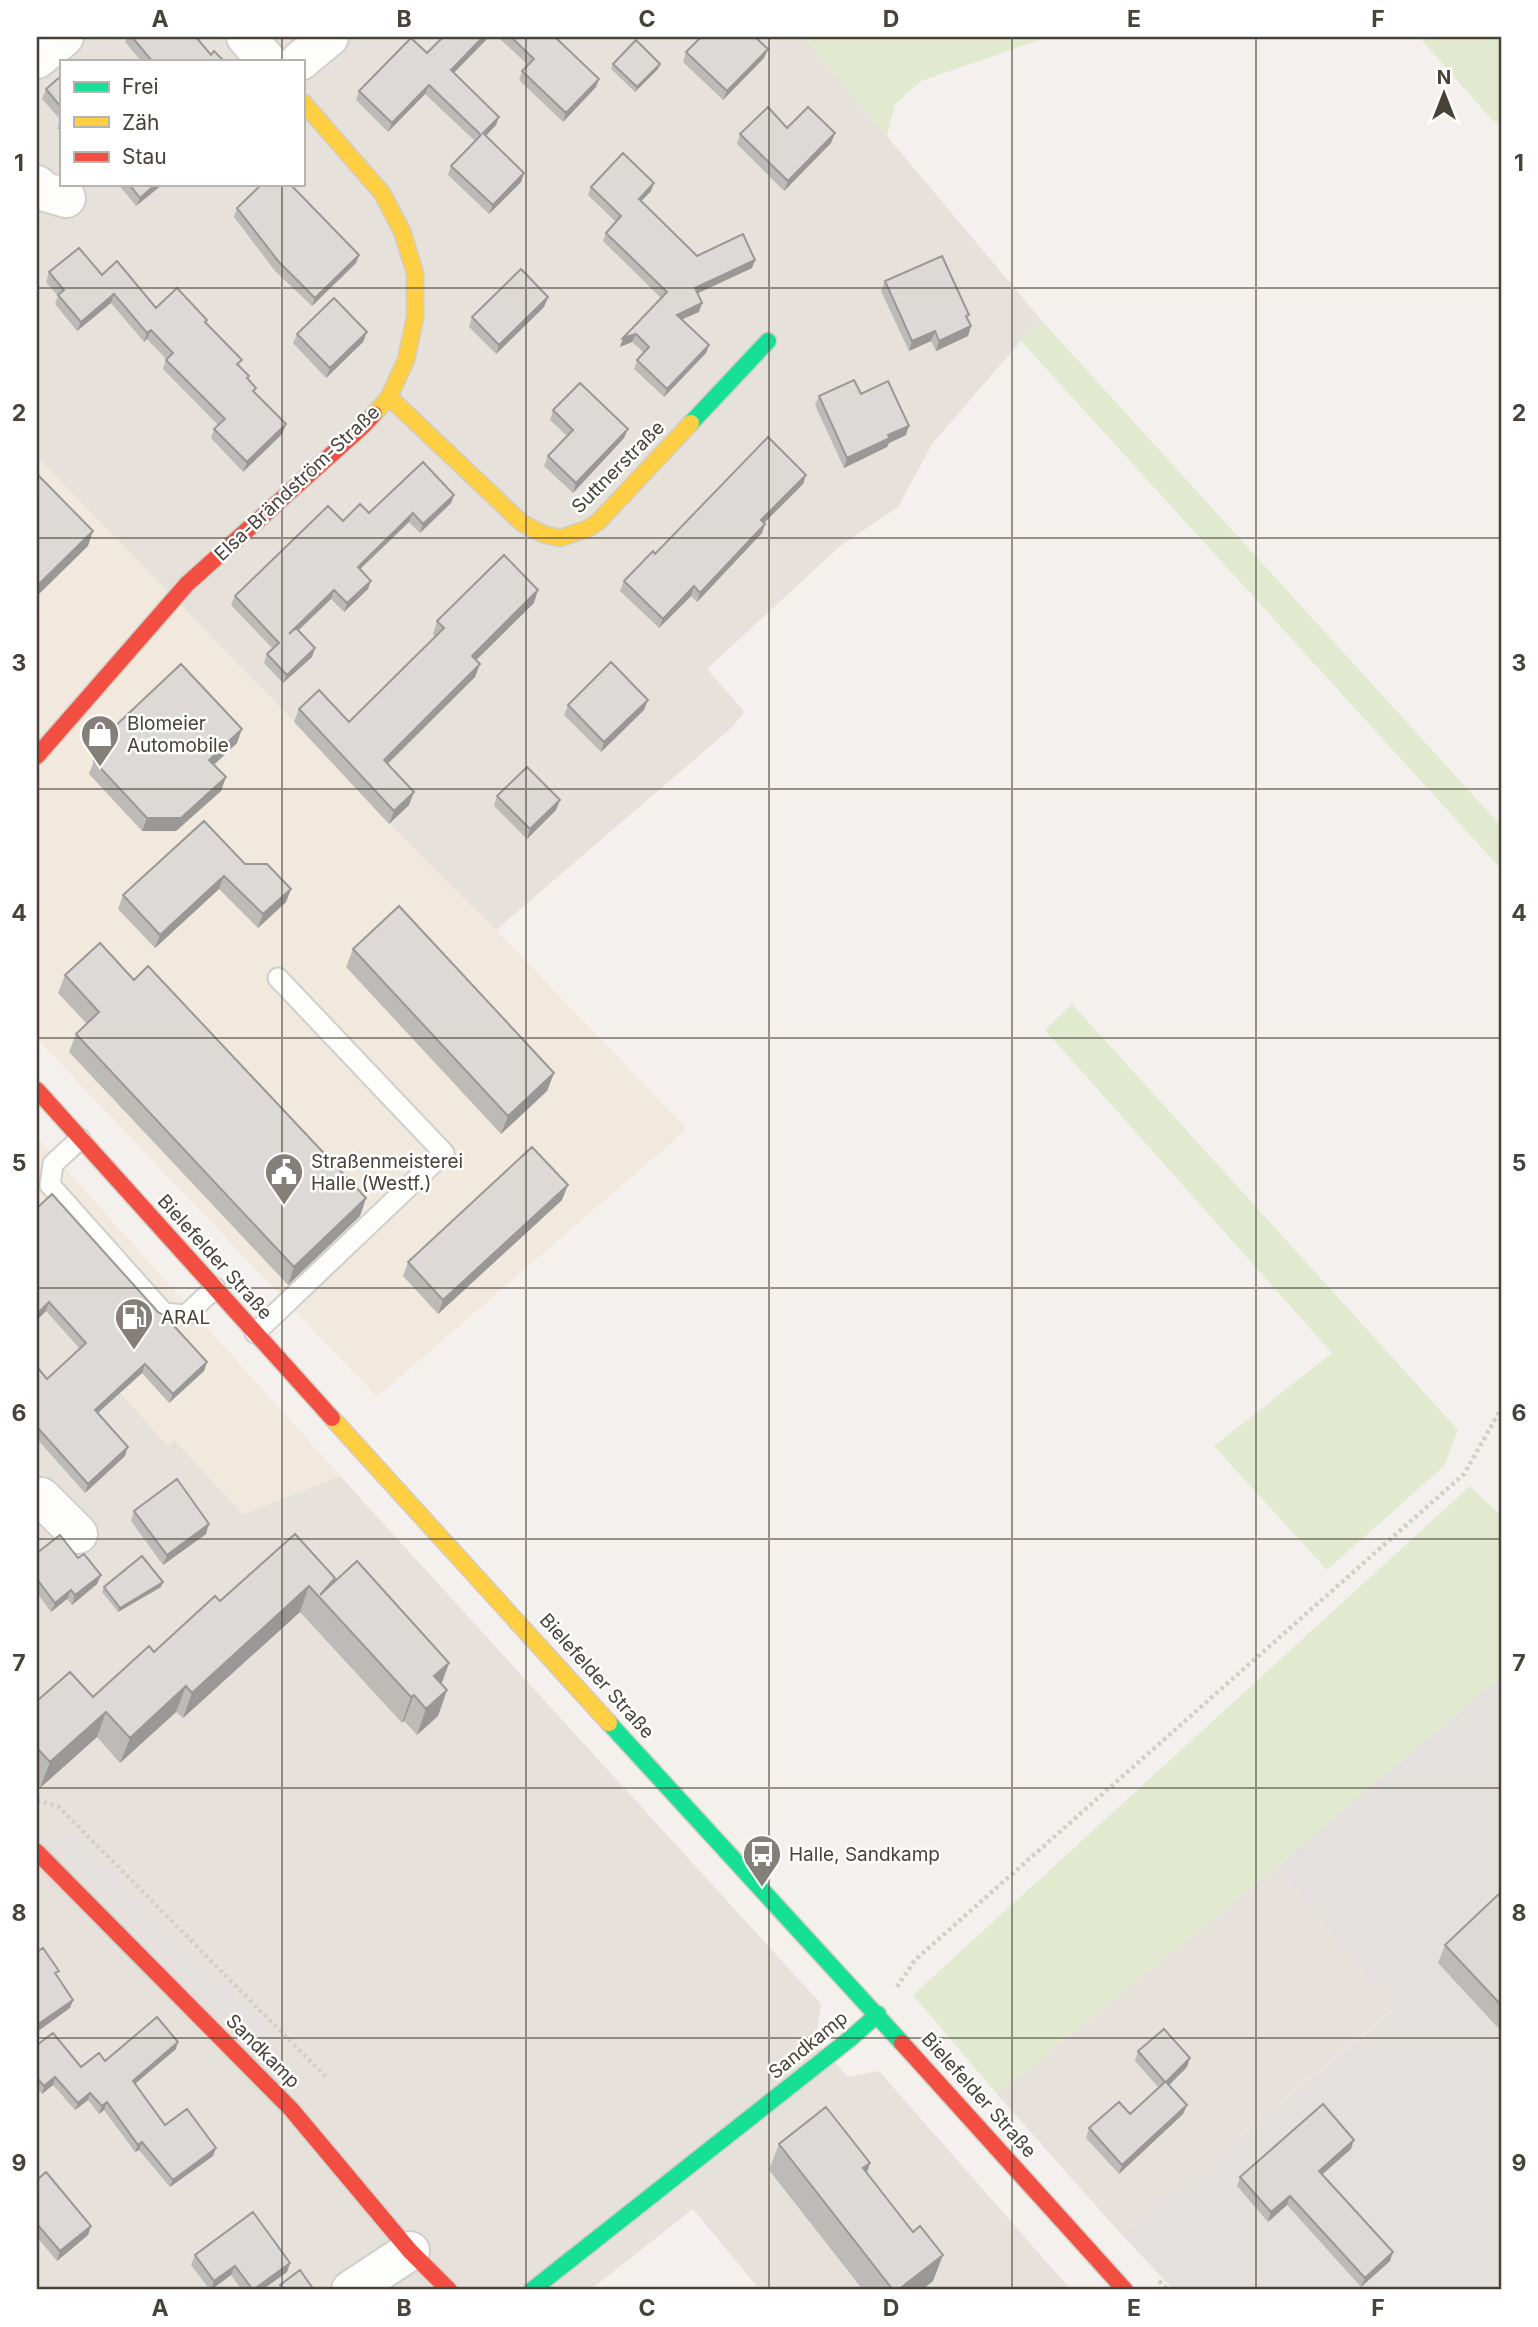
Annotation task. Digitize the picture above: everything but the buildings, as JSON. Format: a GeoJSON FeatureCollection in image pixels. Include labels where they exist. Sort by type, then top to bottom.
{"type":"FeatureCollection","features":[{"type":"Feature","properties":{"kind":"street"},"geometry":{"type":"LineString","coordinates":[[37,59],[64,37]]}},
{"type":"Feature","properties":{"kind":"street"},"geometry":{"type":"LineString","coordinates":[[246,37],[266,60]]}},
{"type":"Feature","properties":{"kind":"street"},"geometry":{"type":"LineString","coordinates":[[301,60],[329,37]]}},
{"type":"Feature","properties":{"kind":"street","name":"Elsa-Brändström-Straße"},"geometry":{"type":"LineString","coordinates":[[37,756],[187,584],[362,427],[389,397],[405,360],[415,318],[415,273],[402,231],[382,193],[304,103]]}},
{"type":"Feature","properties":{"kind":"street","name":"Suttnerstraße"},"geometry":{"type":"LineString","coordinates":[[389,397],[522,523],[540,535],[560,539],[580,534],[597,522],[768,341]]}},
{"type":"Feature","properties":{"kind":"street","name":"Bielefelder Straße"},"geometry":{"type":"LineString","coordinates":[[37,1090],[878,2014],[1125,2290]]}},
{"type":"Feature","properties":{"kind":"street"},"geometry":{"type":"LineString","coordinates":[[37,1498],[41,1497],[78,1534]]}},
{"type":"Feature","properties":{"kind":"street","name":"Sandkamp"},"geometry":{"type":"LineString","coordinates":[[37,1852],[291,2109],[410,2251],[449,2290]]}},
{"type":"Feature","properties":{"kind":"street","name":"Sandkamp"},"geometry":{"type":"LineString","coordinates":[[532,2290],[878,2014]]}},
{"type":"Feature","properties":{"kind":"street"},"geometry":{"type":"LineString","coordinates":[[351,2290],[410,2251]]}},
{"type":"Feature","properties":{"kind":"lane"},"geometry":{"type":"LineString","coordinates":[[256,1333],[444,1153],[278,978]]}},
{"type":"Feature","properties":{"kind":"lane"},"geometry":{"type":"LineString","coordinates":[[80,1139],[53,1164],[50,1185],[155,1303],[164,1312],[186,1315],[215,1288]]}},
{"type":"Feature","properties":{"kind":"path"},"geometry":{"type":"LineString","coordinates":[[878,2014],[915,1960],[1464,1474],[1501,1409]]}},
{"type":"Feature","properties":{"kind":"path"},"geometry":{"type":"LineString","coordinates":[[37,1800],[59,1807],[326,2077]]}},
{"type":"Feature","properties":{"kind":"shaded area"},"geometry":{"type":"Polygon","coordinates":[[[37,37],[804,37],[1042,321],[1021,341],[932,444],[898,507],[839,547],[707,669],[745,712],[730,729],[496,930],[389,824],[37,457],[37,37]]]}},
{"type":"Feature","properties":{"kind":"shaded area"},"geometry":{"type":"Polygon","coordinates":[[[37,457],[389,824],[496,930],[687,1129],[377,1397],[37,1039],[37,457]]]}},
{"type":"Feature","properties":{"kind":"shaded area"},"geometry":{"type":"Polygon","coordinates":[[[37,1137],[340,1476],[243,1514],[174,1440],[168,1446],[37,1301],[37,1137]]]}},
{"type":"Feature","properties":{"kind":"shaded area"},"geometry":{"type":"Polygon","coordinates":[[[37,1301],[168,1445],[174,1439],[243,1514],[340,1476],[821,2004],[815,2041],[848,2077],[879,2071],[1071,2290],[760,2290],[693,2209],[590,2290],[37,2290],[37,1301]]]}},
{"type":"Feature","properties":{"kind":"shaded area"},"geometry":{"type":"Polygon","coordinates":[[[1501,1676],[1501,2290],[1174,2290],[1121,2234],[1394,2010],[1276,1867],[1501,1676]]]}},
{"type":"Feature","properties":{"kind":"shaded area"},"geometry":{"type":"Polygon","coordinates":[[[69,1825],[278,2036],[260,2054],[51,1843],[69,1825]]]}},
{"type":"Feature","properties":{"kind":"shaded area"},"geometry":{"type":"Polygon","coordinates":[[[1276,1867],[1394,2009],[1121,2234],[997,2094],[1276,1867]]]}},
{"type":"Feature","properties":{"kind":"green space"},"geometry":{"type":"Polygon","coordinates":[[[804,37],[1048,37],[921,81],[895,104],[887,136],[804,37]]]}},
{"type":"Feature","properties":{"kind":"green space"},"geometry":{"type":"Polygon","coordinates":[[[1419,37],[1501,37],[1501,122],[1493,121],[1419,37]]]}},
{"type":"Feature","properties":{"kind":"green space"},"geometry":{"type":"Polygon","coordinates":[[[1042,321],[1501,826],[1501,869],[1021,341],[1042,321]]]}},
{"type":"Feature","properties":{"kind":"green space"},"geometry":{"type":"Polygon","coordinates":[[[1072,1004],[1458,1430],[1444,1466],[1327,1570],[1214,1446],[1332,1353],[1045,1030],[1072,1004]]]}},
{"type":"Feature","properties":{"kind":"green space"},"geometry":{"type":"Polygon","coordinates":[[[1470,1486],[1501,1516],[1501,1676],[1276,1867],[997,2094],[913,1995],[1470,1486]]]}},
{"type":"Feature","properties":{"kind":"traffic: fast"},"geometry":{"type":"LineString","coordinates":[[691,423],[768,341]]}},
{"type":"Feature","properties":{"kind":"traffic: fast"},"geometry":{"type":"LineString","coordinates":[[609,1723],[902,2043]]}},
{"type":"Feature","properties":{"kind":"traffic: fast"},"geometry":{"type":"LineString","coordinates":[[532,2290],[878,2014]]}},
{"type":"Feature","properties":{"kind":"traffic: slow"},"geometry":{"type":"LineString","coordinates":[[304,103],[382,193],[402,231],[415,273],[415,318],[406,360],[389,397],[374,414]]}},
{"type":"Feature","properties":{"kind":"traffic: slow"},"geometry":{"type":"LineString","coordinates":[[389,397],[522,523],[543,534],[560,538],[587,529],[598,522],[691,423]]}},
{"type":"Feature","properties":{"kind":"traffic: slow"},"geometry":{"type":"LineString","coordinates":[[332,1418],[609,1723]]}},
{"type":"Feature","properties":{"kind":"traffic: jam"},"geometry":{"type":"LineString","coordinates":[[37,756],[187,584],[374,414]]}},
{"type":"Feature","properties":{"kind":"traffic: jam"},"geometry":{"type":"LineString","coordinates":[[37,1090],[332,1418]]}},
{"type":"Feature","properties":{"kind":"traffic: jam"},"geometry":{"type":"LineString","coordinates":[[37,1852],[291,2109],[410,2251],[449,2290]]}},
{"type":"Feature","properties":{"kind":"traffic: jam"},"geometry":{"type":"LineString","coordinates":[[902,2043],[1125,2290]]}},
{"type":"Feature","properties":{"kind":"place","name":"Blomeier Automobile"},"geometry":{"type":"Point","coordinates":[100,768]}},
{"type":"Feature","properties":{"kind":"place","name":"Straßenmeisterei Halle (Westf.)"},"geometry":{"type":"Point","coordinates":[284,1206]}},
{"type":"Feature","properties":{"kind":"place","name":"ARAL"},"geometry":{"type":"Point","coordinates":[134,1351]}},
{"type":"Feature","properties":{"kind":"place","name":"Halle, Sandkamp"},"geometry":{"type":"Point","coordinates":[762,1888]}}]}
